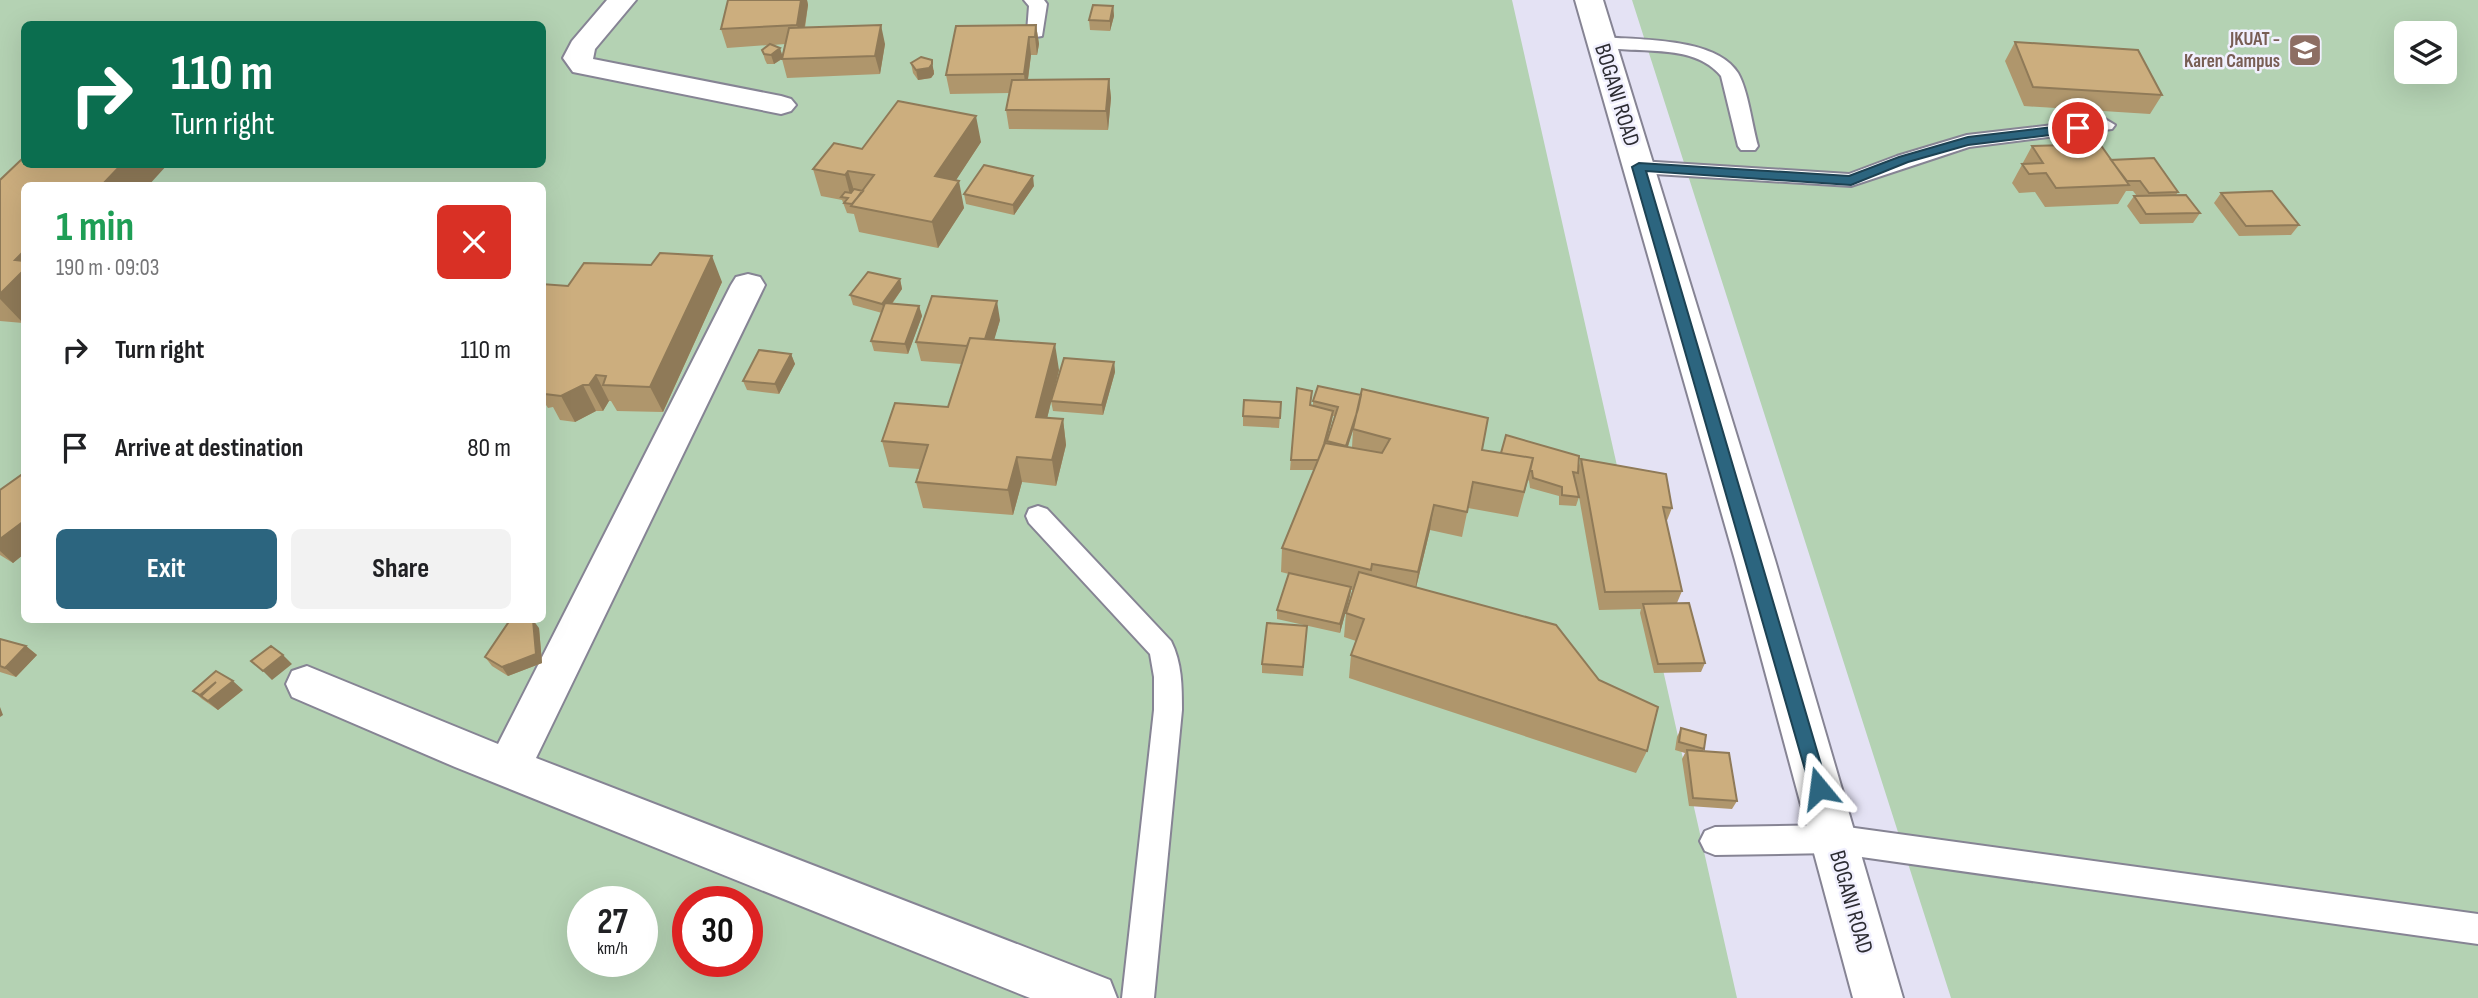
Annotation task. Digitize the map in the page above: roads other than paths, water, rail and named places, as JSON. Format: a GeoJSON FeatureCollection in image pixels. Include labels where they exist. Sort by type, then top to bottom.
{"type":"FeatureCollection","features":[{"type":"Feature","properties":{"kind":"street"},"geometry":{"type":"LineString","coordinates":[[622,0],[582,47],[577,58],[583,66],[781,104]]}},
{"type":"Feature","properties":{"kind":"street","name":"BOGANI ROAD"},"geometry":{"type":"LineString","coordinates":[[1589,0],[1755,560],[1878,998]]}},
{"type":"Feature","properties":{"kind":"street"},"geometry":{"type":"LineString","coordinates":[[509,768],[748,285]]}},
{"type":"Feature","properties":{"kind":"street"},"geometry":{"type":"LineString","coordinates":[[307,684],[509,768],[1092,998]]}},
{"type":"Feature","properties":{"kind":"lane"},"geometry":{"type":"LineString","coordinates":[[1033,0],[1038,4],[1036,33]]}},
{"type":"Feature","properties":{"kind":"lane"},"geometry":{"type":"LineString","coordinates":[[1601,42],[1696,52],[1721,65],[1730,75],[1748,146]]}},
{"type":"Feature","properties":{"kind":"lane"},"geometry":{"type":"LineString","coordinates":[[1639,167],[1851,180],[1903,160],[1968,141],[2105,125]]}},
{"type":"Feature","properties":{"kind":"lane"},"geometry":{"type":"LineString","coordinates":[[1038,516],[1163,649],[1168,677],[1168,710],[1138,998]]}},
{"type":"Feature","properties":{"kind":"lane"},"geometry":{"type":"LineString","coordinates":[[1715,841],[1833,839],[2478,929]]}},
{"type":"Feature","properties":{"kind":"place","name":"JKUAT - Karen Campus"},"geometry":{"type":"Point","coordinates":[2305,50]}}]}
